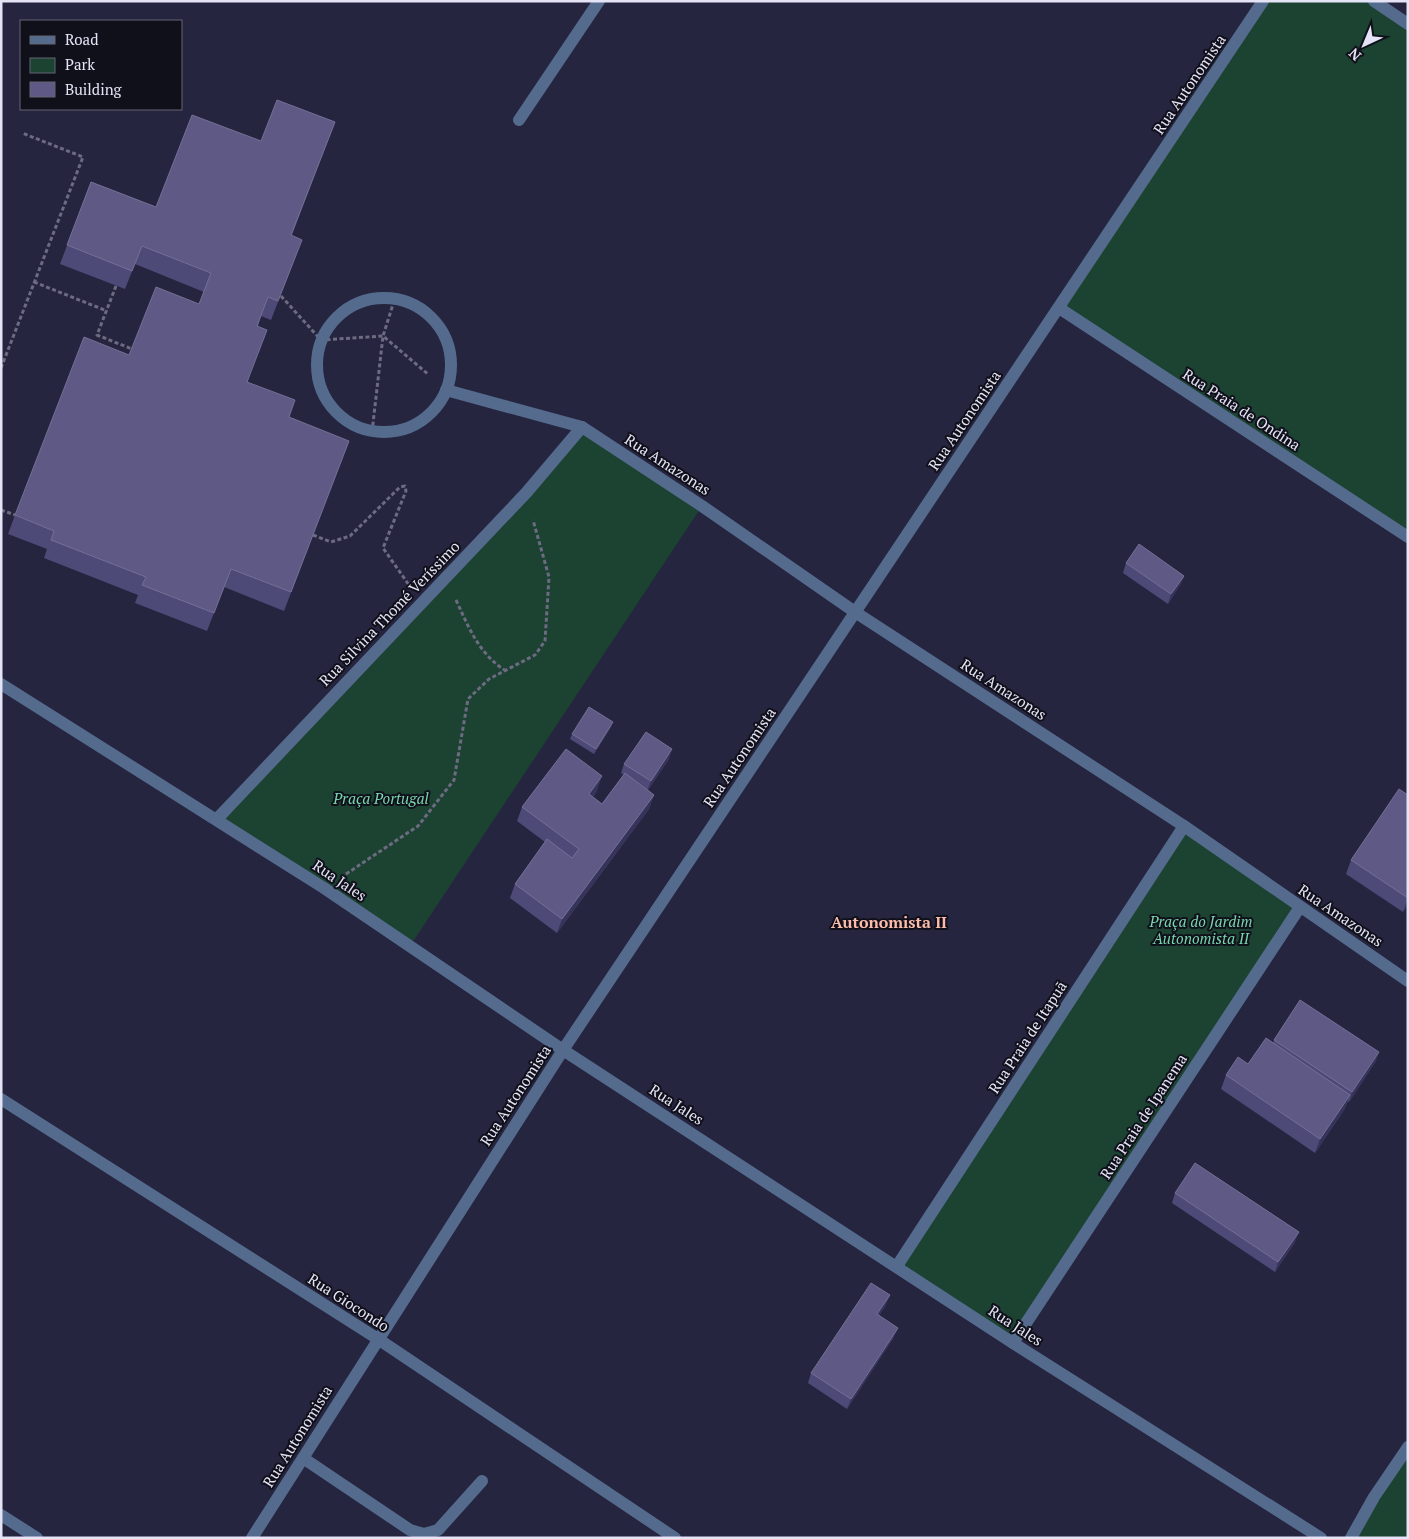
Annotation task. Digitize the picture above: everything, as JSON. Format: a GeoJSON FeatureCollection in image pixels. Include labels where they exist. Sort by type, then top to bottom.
{"type":"FeatureCollection","features":[{"type":"Feature","properties":{"kind":"street"},"geometry":{"type":"LineString","coordinates":[[519,120],[599,1]]}},
{"type":"Feature","properties":{"kind":"street","name":"Rua Autonomista"},"geometry":{"type":"LineString","coordinates":[[252,1538],[563,1050],[1264,1]]}},
{"type":"Feature","properties":{"kind":"street"},"geometry":{"type":"LineString","coordinates":[[1374,1],[1408,24]]}},
{"type":"Feature","properties":{"kind":"street"},"geometry":{"type":"LineString","coordinates":[[369,298],[395,298],[420,307],[440,326],[450,350],[451,377],[442,402],[423,421],[398,432],[372,432],[347,422],[328,404],[317,379],[316,353],[326,328],[344,308],[369,298]]}},
{"type":"Feature","properties":{"kind":"street","name":"Rua Praia de Ondina"},"geometry":{"type":"LineString","coordinates":[[1059,308],[1408,537]]}},
{"type":"Feature","properties":{"kind":"street","name":"Rua Amazonas"},"geometry":{"type":"LineString","coordinates":[[446,390],[582,427],[702,506],[855,612],[1184,826],[1408,981]]}},
{"type":"Feature","properties":{"kind":"street","name":"Rua Silvina Thomé Veríssimo"},"geometry":{"type":"LineString","coordinates":[[217,819],[526,493],[582,427]]}},
{"type":"Feature","properties":{"kind":"street","name":"Rua Jales"},"geometry":{"type":"LineString","coordinates":[[1,684],[324,888],[563,1050],[1013,1343],[1321,1538]]}},
{"type":"Feature","properties":{"kind":"street","name":"Rua Praia de Itapuã"},"geometry":{"type":"LineString","coordinates":[[897,1266],[1184,826]]}},
{"type":"Feature","properties":{"kind":"street","name":"Rua Praia de Ipanema"},"geometry":{"type":"LineString","coordinates":[[1013,1343],[1300,907]]}},
{"type":"Feature","properties":{"kind":"street","name":"Rua Giocondo"},"geometry":{"type":"LineString","coordinates":[[1,1099],[378,1339],[676,1538]]}},
{"type":"Feature","properties":{"kind":"street"},"geometry":{"type":"LineString","coordinates":[[1351,1538],[1374,1497],[1408,1447]]}},
{"type":"Feature","properties":{"kind":"street"},"geometry":{"type":"LineString","coordinates":[[303,1458],[410,1530],[424,1534],[438,1530],[482,1480]]}},
{"type":"Feature","properties":{"kind":"street"},"geometry":{"type":"LineString","coordinates":[[1,1515],[37,1538]]}},
{"type":"Feature","properties":{"kind":"path"},"geometry":{"type":"LineString","coordinates":[[1,368],[83,156],[22,133]]}},
{"type":"Feature","properties":{"kind":"path"},"geometry":{"type":"LineString","coordinates":[[34,282],[107,311]]}},
{"type":"Feature","properties":{"kind":"path"},"geometry":{"type":"LineString","coordinates":[[116,286],[97,335],[132,349]]}},
{"type":"Feature","properties":{"kind":"path"},"geometry":{"type":"LineString","coordinates":[[281,296],[321,340],[383,336],[446,390]]}},
{"type":"Feature","properties":{"kind":"path"},"geometry":{"type":"LineString","coordinates":[[372,432],[383,336],[395,298]]}},
{"type":"Feature","properties":{"kind":"path"},"geometry":{"type":"LineString","coordinates":[[313,535],[331,542],[350,536],[400,487],[405,486],[406,491],[383,548],[421,602]]}},
{"type":"Feature","properties":{"kind":"path"},"geometry":{"type":"LineString","coordinates":[[324,888],[418,826],[454,780],[468,699],[489,679],[535,655],[545,641],[549,577],[526,493]]}},
{"type":"Feature","properties":{"kind":"path"},"geometry":{"type":"LineString","coordinates":[[1,510],[16,515]]}},
{"type":"Feature","properties":{"kind":"path"},"geometry":{"type":"LineString","coordinates":[[446,577],[473,638],[494,663],[507,671]]}},
{"type":"Feature","properties":{"kind":"green space"},"geometry":{"type":"Polygon","coordinates":[[[1263,1],[1374,1],[1408,24],[1408,537],[1059,308],[1263,1]]]}},
{"type":"Feature","properties":{"kind":"green space","name":"Praça Portugal"},"geometry":{"type":"Polygon","coordinates":[[[582,427],[702,506],[410,946],[217,819],[582,427]]]}},
{"type":"Feature","properties":{"kind":"green space","name":"Praça do Jardim Autonomista II"},"geometry":{"type":"Polygon","coordinates":[[[1184,826],[1300,907],[1013,1343],[897,1266],[1184,826]]]}},
{"type":"Feature","properties":{"kind":"green space"},"geometry":{"type":"Polygon","coordinates":[[[1408,1447],[1408,1538],[1351,1538],[1408,1447]]]}},
{"type":"Feature","properties":{"kind":"building"},"geometry":{"type":"Polygon","coordinates":[[[277,100],[335,122],[291,235],[302,240],[278,301],[268,297],[257,326],[267,330],[247,382],[295,400],[289,417],[349,441],[291,592],[231,569],[214,613],[142,585],[146,577],[51,540],[54,531],[15,515],[84,337],[129,355],[156,287],[199,304],[211,273],[142,246],[132,271],[67,245],[91,182],[156,207],[192,115],[261,141],[277,100]]]}},
{"type":"Feature","properties":{"kind":"building"},"geometry":{"type":"Polygon","coordinates":[[[1139,544],[1184,576],[1171,594],[1126,563],[1139,544]]]}},
{"type":"Feature","properties":{"kind":"building"},"geometry":{"type":"Polygon","coordinates":[[[589,707],[613,722],[596,749],[572,734],[589,707]]]}},
{"type":"Feature","properties":{"kind":"building"},"geometry":{"type":"Polygon","coordinates":[[[646,732],[672,749],[651,781],[624,764],[646,732]]]}},
{"type":"Feature","properties":{"kind":"building"},"geometry":{"type":"Polygon","coordinates":[[[566,749],[602,776],[589,794],[602,804],[625,773],[654,795],[562,919],[515,884],[547,839],[572,858],[579,849],[522,807],[566,749]]]}},
{"type":"Feature","properties":{"kind":"building"},"geometry":{"type":"Polygon","coordinates":[[[1399,789],[1408,795],[1408,898],[1351,860],[1399,789]]]}},
{"type":"Feature","properties":{"kind":"building"},"geometry":{"type":"Polygon","coordinates":[[[1300,1000],[1379,1052],[1352,1092],[1274,1040],[1300,1000]]]}},
{"type":"Feature","properties":{"kind":"building"},"geometry":{"type":"Polygon","coordinates":[[[1266,1038],[1350,1095],[1320,1139],[1226,1075],[1238,1057],[1248,1064],[1266,1038]]]}},
{"type":"Feature","properties":{"kind":"building"},"geometry":{"type":"Polygon","coordinates":[[[1195,1163],[1299,1232],[1278,1262],[1175,1193],[1195,1163]]]}},
{"type":"Feature","properties":{"kind":"building"},"geometry":{"type":"Polygon","coordinates":[[[871,1283],[890,1295],[877,1314],[898,1328],[851,1399],[811,1373],[871,1283]]]}},
{"type":"Feature","properties":{"kind":"district","name":"Autonomista II"},"geometry":{"type":"Point","coordinates":[889,922]}}]}
